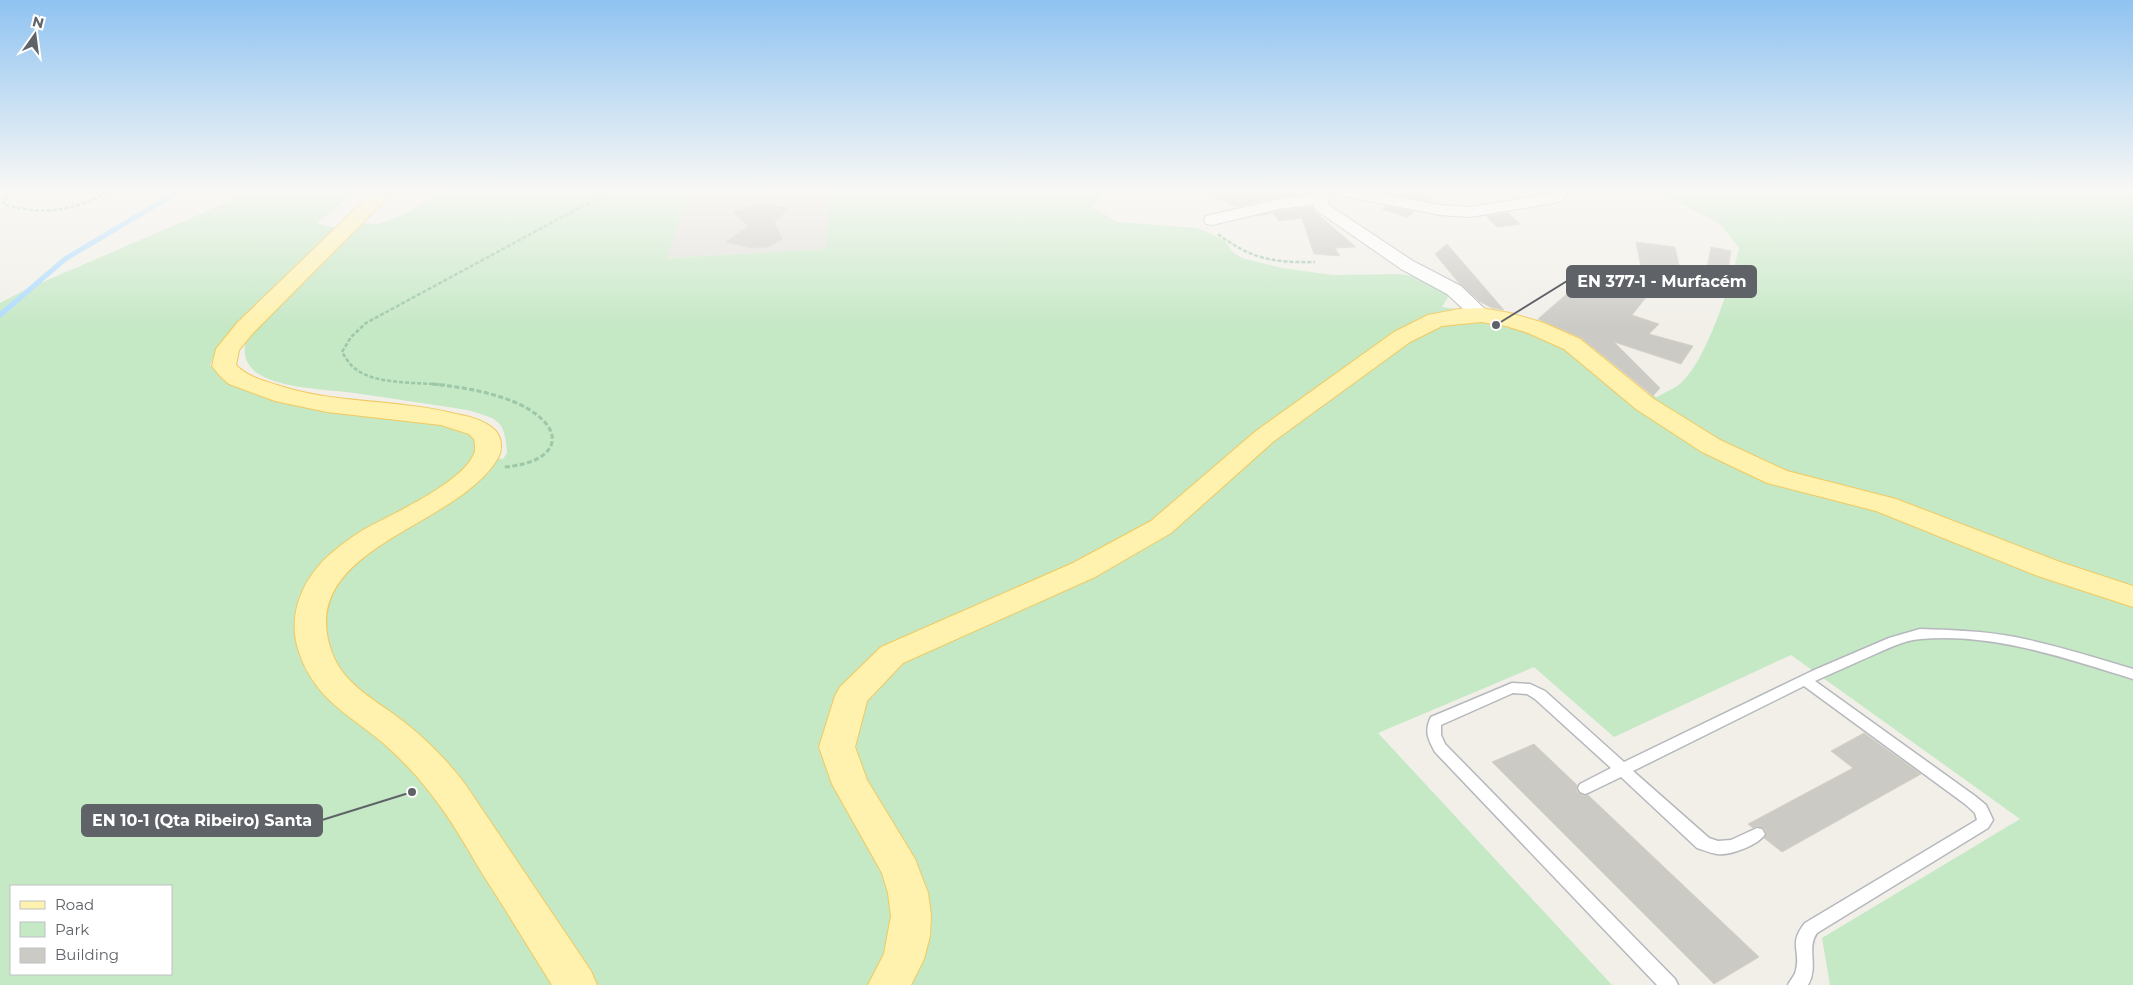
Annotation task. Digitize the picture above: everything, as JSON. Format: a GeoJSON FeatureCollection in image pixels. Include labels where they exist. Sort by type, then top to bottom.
{"type":"FeatureCollection","features":[{"type":"Feature","properties":{"kind":"main road"},"geometry":{"type":"LineString","coordinates":[[339,236],[245,328],[228,349],[224,366],[228,372],[250,385],[300,400],[450,419],[476,426],[489,440],[487,459],[480,468],[458,486],[361,544],[326,577],[316,593],[311,612],[310,636],[318,659],[336,688],[412,748],[455,798],[576,985]]}},
{"type":"Feature","properties":{"kind":"main road"},"geometry":{"type":"LineString","coordinates":[[889,985],[903,959],[912,916],[908,893],[897,864],[850,784],[837,747],[852,696],[892,655],[1084,570],[1162,527],[1264,436],[1402,337],[1436,320],[1481,315],[1520,322],[1572,344],[1645,404],[1711,446],[1777,477],[1886,506],[2049,569],[2133,597]]}},
{"type":"Feature","properties":{"kind":"street"},"geometry":{"type":"LineString","coordinates":[[1364,236],[1407,265],[1454,290],[1481,315]]}},
{"type":"Feature","properties":{"kind":"lane"},"geometry":{"type":"LineString","coordinates":[[1585,788],[1805,680],[1894,641],[1920,634],[1964,635],[2013,640],[2055,650],[2133,674]]}},
{"type":"Feature","properties":{"kind":"lane"},"geometry":{"type":"LineString","coordinates":[[1797,985],[1803,980],[1806,971],[1803,943],[1804,936],[1811,928],[1983,824],[1985,820],[1981,810],[1970,800],[1805,680]]}},
{"type":"Feature","properties":{"kind":"lane"},"geometry":{"type":"LineString","coordinates":[[1669,985],[1440,748],[1434,737],[1433,728],[1436,721],[1512,688],[1530,689],[1540,695],[1708,845],[1728,848],[1757,834]]}},
{"type":"Feature","properties":{"kind":"path"},"geometry":{"type":"LineString","coordinates":[[480,468],[525,465],[542,458],[551,450],[554,439],[548,425],[529,410],[508,399],[444,385],[382,379],[358,372],[342,352],[351,337],[366,323],[527,236]]}},
{"type":"Feature","properties":{"kind":"path"},"geometry":{"type":"LineString","coordinates":[[1220,236],[1250,256],[1278,263],[1315,262]]}},
{"type":"Feature","properties":{"kind":"shaded area"},"geometry":{"type":"Polygon","coordinates":[[[674,236],[828,236],[827,249],[666,258],[674,236]]]}},
{"type":"Feature","properties":{"kind":"green space"},"geometry":{"type":"Polygon","coordinates":[[[150,236],[332,236],[219,344],[210,365],[224,381],[257,395],[350,413],[438,422],[466,429],[476,442],[473,456],[503,459],[507,453],[504,433],[502,427],[493,419],[467,410],[368,395],[304,388],[278,382],[257,373],[249,365],[245,356],[248,336],[347,236],[674,236],[667,258],[826,249],[827,236],[1215,236],[1224,240],[1233,252],[1242,258],[1282,268],[1333,275],[1400,274],[1421,278],[1443,289],[1448,297],[1442,307],[1512,317],[1636,390],[1657,397],[1674,388],[1692,370],[1710,337],[1724,299],[1739,248],[1730,236],[2133,236],[2133,985],[1830,985],[1822,938],[2020,819],[1791,655],[1614,737],[1534,667],[1378,733],[1612,985],[0,985],[0,303],[29,288],[150,236]]]}},
{"type":"Feature","properties":{"kind":"building"},"geometry":{"type":"Polygon","coordinates":[[[734,236],[781,236],[783,239],[767,247],[752,248],[726,242],[734,236]]]}},
{"type":"Feature","properties":{"kind":"building"},"geometry":{"type":"Polygon","coordinates":[[[1308,236],[1343,236],[1356,247],[1335,248],[1340,256],[1314,254],[1308,236]]]}},
{"type":"Feature","properties":{"kind":"building"},"geometry":{"type":"Polygon","coordinates":[[[1636,242],[1675,247],[1685,291],[1655,286],[1632,315],[1659,324],[1649,334],[1693,346],[1681,364],[1614,342],[1660,388],[1653,396],[1581,338],[1538,319],[1585,278],[1607,284],[1617,272],[1643,277],[1636,242]]]}},
{"type":"Feature","properties":{"kind":"building"},"geometry":{"type":"Polygon","coordinates":[[[1447,244],[1504,310],[1492,308],[1479,301],[1458,282],[1435,254],[1447,244]]]}},
{"type":"Feature","properties":{"kind":"building"},"geometry":{"type":"Polygon","coordinates":[[[1711,247],[1731,251],[1728,272],[1707,268],[1711,247]]]}},
{"type":"Feature","properties":{"kind":"building"},"geometry":{"type":"Polygon","coordinates":[[[1864,733],[1921,774],[1782,852],[1764,838],[1767,834],[1764,828],[1757,826],[1753,828],[1748,824],[1853,768],[1831,751],[1864,733]]]}},
{"type":"Feature","properties":{"kind":"building"},"geometry":{"type":"Polygon","coordinates":[[[1534,744],[1577,785],[1578,793],[1584,796],[1588,795],[1759,957],[1714,984],[1492,762],[1534,744]]]}},
{"type":"Feature","properties":{"kind":"waterway"},"geometry":{"type":"LineString","coordinates":[[0,315],[65,259],[104,236]]}},
{"type":"Feature","properties":{"kind":"place","name":"EN 377-1 - Murfacém"},"geometry":{"type":"Point","coordinates":[1496,325]}},
{"type":"Feature","properties":{"kind":"place","name":"EN 10-1 (Qta Ribeiro) Santa"},"geometry":{"type":"Point","coordinates":[412,792]}}]}
